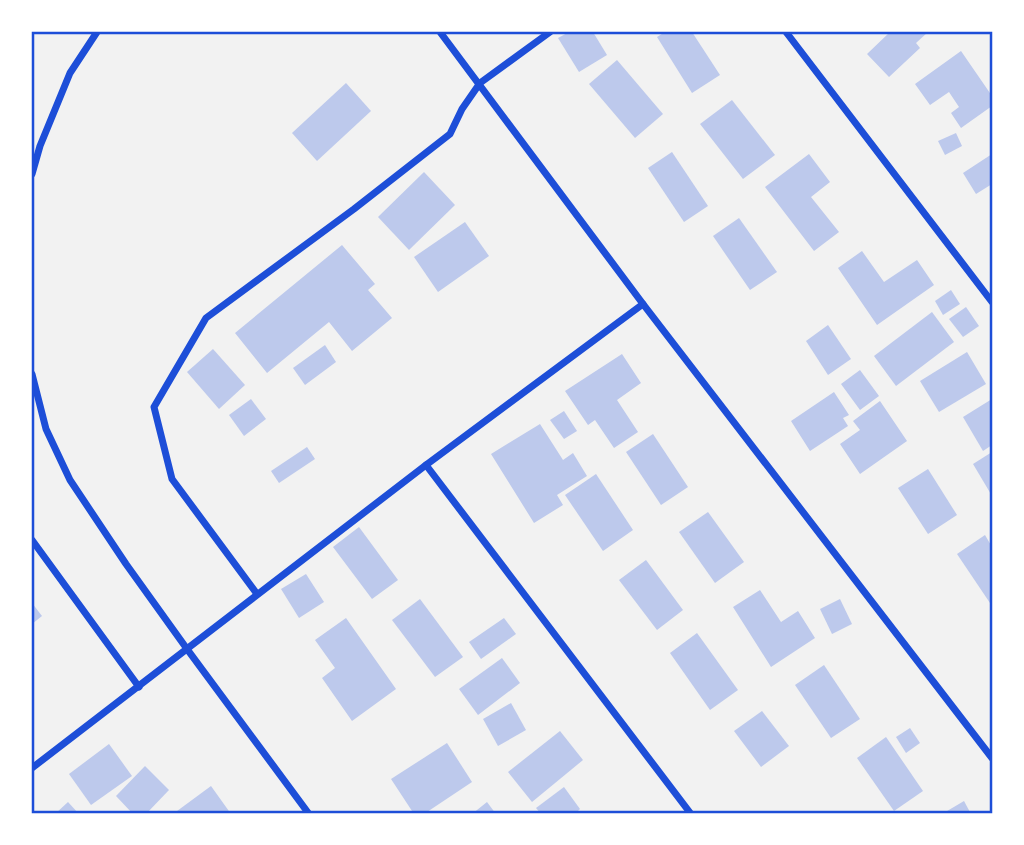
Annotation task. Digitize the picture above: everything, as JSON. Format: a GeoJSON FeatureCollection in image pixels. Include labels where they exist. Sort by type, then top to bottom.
{"type":"FeatureCollection","features":[{"type":"Feature","properties":{"kind":"street"},"geometry":{"type":"LineString","coordinates":[[32,174],[40,146],[70,73],[97,32]]}},
{"type":"Feature","properties":{"kind":"street"},"geometry":{"type":"LineString","coordinates":[[440,32],[643,304],[992,758]]}},
{"type":"Feature","properties":{"kind":"street"},"geometry":{"type":"LineString","coordinates":[[257,594],[172,478],[154,408],[206,318],[450,134],[462,109],[480,83],[550,32]]}},
{"type":"Feature","properties":{"kind":"street"},"geometry":{"type":"LineString","coordinates":[[786,32],[992,302]]}},
{"type":"Feature","properties":{"kind":"street"},"geometry":{"type":"LineString","coordinates":[[32,768],[426,465],[643,304]]}},
{"type":"Feature","properties":{"kind":"street"},"geometry":{"type":"LineString","coordinates":[[32,374],[46,429],[70,480],[126,564],[309,814]]}},
{"type":"Feature","properties":{"kind":"street"},"geometry":{"type":"LineString","coordinates":[[426,465],[691,814]]}},
{"type":"Feature","properties":{"kind":"street"},"geometry":{"type":"LineString","coordinates":[[32,540],[139,687]]}},
{"type":"Feature","properties":{"kind":"building"},"geometry":{"type":"Polygon","coordinates":[[[569,32],[593,32],[607,55],[579,72],[558,38],[569,32]]]}},
{"type":"Feature","properties":{"kind":"building"},"geometry":{"type":"Polygon","coordinates":[[[665,32],[692,32],[720,75],[692,93],[657,37],[665,32]]]}},
{"type":"Feature","properties":{"kind":"building"},"geometry":{"type":"Polygon","coordinates":[[[890,32],[928,32],[916,43],[920,48],[889,77],[867,54],[890,32]]]}},
{"type":"Feature","properties":{"kind":"building"},"geometry":{"type":"Polygon","coordinates":[[[961,51],[992,96],[992,106],[961,128],[951,113],[959,107],[949,92],[930,105],[915,84],[961,51]]]}},
{"type":"Feature","properties":{"kind":"building"},"geometry":{"type":"Polygon","coordinates":[[[617,60],[663,114],[635,138],[589,84],[617,60]]]}},
{"type":"Feature","properties":{"kind":"building"},"geometry":{"type":"Polygon","coordinates":[[[346,83],[371,111],[317,161],[292,133],[346,83]]]}},
{"type":"Feature","properties":{"kind":"building"},"geometry":{"type":"Polygon","coordinates":[[[732,100],[775,155],[743,179],[700,124],[732,100]]]}},
{"type":"Feature","properties":{"kind":"building"},"geometry":{"type":"Polygon","coordinates":[[[956,133],[962,146],[945,155],[938,141],[956,133]]]}},
{"type":"Feature","properties":{"kind":"building"},"geometry":{"type":"Polygon","coordinates":[[[672,152],[708,206],[684,222],[648,168],[672,152]]]}},
{"type":"Feature","properties":{"kind":"building"},"geometry":{"type":"Polygon","coordinates":[[[809,154],[830,182],[811,197],[839,232],[814,251],[765,187],[809,154]]]}},
{"type":"Feature","properties":{"kind":"building"},"geometry":{"type":"Polygon","coordinates":[[[992,154],[992,184],[976,194],[963,173],[992,154]]]}},
{"type":"Feature","properties":{"kind":"building"},"geometry":{"type":"Polygon","coordinates":[[[424,172],[455,205],[409,250],[378,217],[424,172]]]}},
{"type":"Feature","properties":{"kind":"building"},"geometry":{"type":"Polygon","coordinates":[[[739,218],[777,272],[750,290],[713,236],[739,218]]]}},
{"type":"Feature","properties":{"kind":"building"},"geometry":{"type":"Polygon","coordinates":[[[465,222],[489,256],[438,292],[414,257],[465,222]]]}},
{"type":"Feature","properties":{"kind":"building"},"geometry":{"type":"Polygon","coordinates":[[[342,245],[375,284],[368,290],[392,318],[352,351],[329,322],[267,373],[235,333],[342,245]]]}},
{"type":"Feature","properties":{"kind":"building"},"geometry":{"type":"Polygon","coordinates":[[[862,251],[884,282],[917,260],[934,285],[877,325],[838,268],[862,251]]]}},
{"type":"Feature","properties":{"kind":"building"},"geometry":{"type":"Polygon","coordinates":[[[951,290],[960,304],[943,315],[935,301],[951,290]]]}},
{"type":"Feature","properties":{"kind":"building"},"geometry":{"type":"Polygon","coordinates":[[[966,307],[979,326],[963,337],[949,319],[966,307]]]}},
{"type":"Feature","properties":{"kind":"building"},"geometry":{"type":"Polygon","coordinates":[[[932,312],[954,342],[896,386],[874,356],[932,312]]]}},
{"type":"Feature","properties":{"kind":"building"},"geometry":{"type":"Polygon","coordinates":[[[828,325],[851,359],[828,375],[806,341],[828,325]]]}},
{"type":"Feature","properties":{"kind":"building"},"geometry":{"type":"Polygon","coordinates":[[[325,345],[336,362],[305,385],[293,368],[325,345]]]}},
{"type":"Feature","properties":{"kind":"building"},"geometry":{"type":"Polygon","coordinates":[[[213,349],[245,385],[219,409],[187,372],[213,349]]]}},
{"type":"Feature","properties":{"kind":"building"},"geometry":{"type":"Polygon","coordinates":[[[967,352],[986,384],[939,412],[920,381],[967,352]]]}},
{"type":"Feature","properties":{"kind":"building"},"geometry":{"type":"Polygon","coordinates":[[[622,354],[641,383],[617,400],[638,432],[614,448],[595,420],[588,425],[565,391],[622,354]]]}},
{"type":"Feature","properties":{"kind":"building"},"geometry":{"type":"Polygon","coordinates":[[[860,370],[879,396],[860,410],[841,384],[860,370]]]}},
{"type":"Feature","properties":{"kind":"building"},"geometry":{"type":"Polygon","coordinates":[[[834,392],[849,415],[843,418],[848,426],[810,451],[791,421],[834,392]]]}},
{"type":"Feature","properties":{"kind":"building"},"geometry":{"type":"Polygon","coordinates":[[[251,399],[266,419],[244,436],[229,415],[251,399]]]}},
{"type":"Feature","properties":{"kind":"building"},"geometry":{"type":"Polygon","coordinates":[[[992,399],[992,445],[983,451],[963,417],[992,399]]]}},
{"type":"Feature","properties":{"kind":"building"},"geometry":{"type":"Polygon","coordinates":[[[880,401],[907,441],[860,474],[840,444],[860,430],[853,421],[880,401]]]}},
{"type":"Feature","properties":{"kind":"building"},"geometry":{"type":"Polygon","coordinates":[[[564,411],[577,431],[564,439],[550,420],[564,411]]]}},
{"type":"Feature","properties":{"kind":"building"},"geometry":{"type":"Polygon","coordinates":[[[540,424],[563,460],[573,453],[587,476],[557,495],[563,505],[534,523],[491,454],[540,424]]]}},
{"type":"Feature","properties":{"kind":"building"},"geometry":{"type":"Polygon","coordinates":[[[653,434],[688,487],[661,505],[626,452],[653,434]]]}},
{"type":"Feature","properties":{"kind":"building"},"geometry":{"type":"Polygon","coordinates":[[[307,447],[315,459],[279,483],[271,471],[307,447]]]}},
{"type":"Feature","properties":{"kind":"building"},"geometry":{"type":"Polygon","coordinates":[[[992,452],[992,496],[973,464],[992,452]]]}},
{"type":"Feature","properties":{"kind":"building"},"geometry":{"type":"Polygon","coordinates":[[[928,469],[957,515],[928,534],[898,488],[928,469]]]}},
{"type":"Feature","properties":{"kind":"building"},"geometry":{"type":"Polygon","coordinates":[[[596,474],[633,530],[603,551],[565,495],[596,474]]]}},
{"type":"Feature","properties":{"kind":"building"},"geometry":{"type":"Polygon","coordinates":[[[708,512],[744,562],[715,583],[679,532],[708,512]]]}},
{"type":"Feature","properties":{"kind":"building"},"geometry":{"type":"Polygon","coordinates":[[[359,527],[398,580],[372,599],[333,547],[359,527]]]}},
{"type":"Feature","properties":{"kind":"building"},"geometry":{"type":"Polygon","coordinates":[[[985,535],[992,547],[992,606],[957,554],[985,535]]]}},
{"type":"Feature","properties":{"kind":"building"},"geometry":{"type":"Polygon","coordinates":[[[646,560],[683,610],[657,630],[619,580],[646,560]]]}},
{"type":"Feature","properties":{"kind":"building"},"geometry":{"type":"Polygon","coordinates":[[[306,574],[324,602],[299,618],[281,589],[306,574]]]}},
{"type":"Feature","properties":{"kind":"building"},"geometry":{"type":"Polygon","coordinates":[[[760,590],[781,622],[798,611],[815,638],[771,667],[733,607],[760,590]]]}},
{"type":"Feature","properties":{"kind":"building"},"geometry":{"type":"Polygon","coordinates":[[[420,599],[463,657],[435,677],[392,620],[420,599]]]}},
{"type":"Feature","properties":{"kind":"building"},"geometry":{"type":"Polygon","coordinates":[[[840,599],[852,624],[832,634],[820,609],[840,599]]]}},
{"type":"Feature","properties":{"kind":"building"},"geometry":{"type":"Polygon","coordinates":[[[32,603],[42,616],[32,624],[32,603]]]}},
{"type":"Feature","properties":{"kind":"building"},"geometry":{"type":"Polygon","coordinates":[[[346,618],[396,689],[352,721],[322,678],[335,668],[315,640],[346,618]]]}},
{"type":"Feature","properties":{"kind":"building"},"geometry":{"type":"Polygon","coordinates":[[[504,618],[516,634],[481,659],[469,642],[504,618]]]}},
{"type":"Feature","properties":{"kind":"building"},"geometry":{"type":"Polygon","coordinates":[[[697,633],[738,690],[710,710],[670,653],[697,633]]]}},
{"type":"Feature","properties":{"kind":"building"},"geometry":{"type":"Polygon","coordinates":[[[502,658],[520,683],[478,715],[459,689],[502,658]]]}},
{"type":"Feature","properties":{"kind":"building"},"geometry":{"type":"Polygon","coordinates":[[[824,665],[860,719],[831,738],[795,685],[824,665]]]}},
{"type":"Feature","properties":{"kind":"building"},"geometry":{"type":"Polygon","coordinates":[[[511,703],[526,730],[498,746],[483,719],[511,703]]]}},
{"type":"Feature","properties":{"kind":"building"},"geometry":{"type":"Polygon","coordinates":[[[762,711],[789,746],[761,767],[734,731],[762,711]]]}},
{"type":"Feature","properties":{"kind":"building"},"geometry":{"type":"Polygon","coordinates":[[[910,728],[920,743],[906,753],[896,737],[910,728]]]}},
{"type":"Feature","properties":{"kind":"building"},"geometry":{"type":"Polygon","coordinates":[[[560,731],[583,760],[532,802],[508,772],[560,731]]]}},
{"type":"Feature","properties":{"kind":"building"},"geometry":{"type":"Polygon","coordinates":[[[886,737],[923,791],[894,811],[857,758],[886,737]]]}},
{"type":"Feature","properties":{"kind":"building"},"geometry":{"type":"Polygon","coordinates":[[[447,743],[472,782],[424,814],[414,814],[391,779],[447,743]]]}},
{"type":"Feature","properties":{"kind":"building"},"geometry":{"type":"Polygon","coordinates":[[[109,744],[132,776],[91,805],[69,774],[109,744]]]}},
{"type":"Feature","properties":{"kind":"building"},"geometry":{"type":"Polygon","coordinates":[[[145,766],[169,790],[146,814],[133,814],[116,796],[145,766]]]}},
{"type":"Feature","properties":{"kind":"building"},"geometry":{"type":"Polygon","coordinates":[[[211,786],[231,814],[173,814],[211,786]]]}},
{"type":"Feature","properties":{"kind":"building"},"geometry":{"type":"Polygon","coordinates":[[[564,787],[580,809],[575,814],[541,814],[536,808],[564,787]]]}},
{"type":"Feature","properties":{"kind":"building"},"geometry":{"type":"Polygon","coordinates":[[[964,801],[971,814],[942,814],[964,801]]]}},
{"type":"Feature","properties":{"kind":"building"},"geometry":{"type":"Polygon","coordinates":[[[68,802],[79,814],[55,814],[68,802]]]}},
{"type":"Feature","properties":{"kind":"building"},"geometry":{"type":"Polygon","coordinates":[[[487,802],[496,814],[472,814],[487,802]]]}}]}
